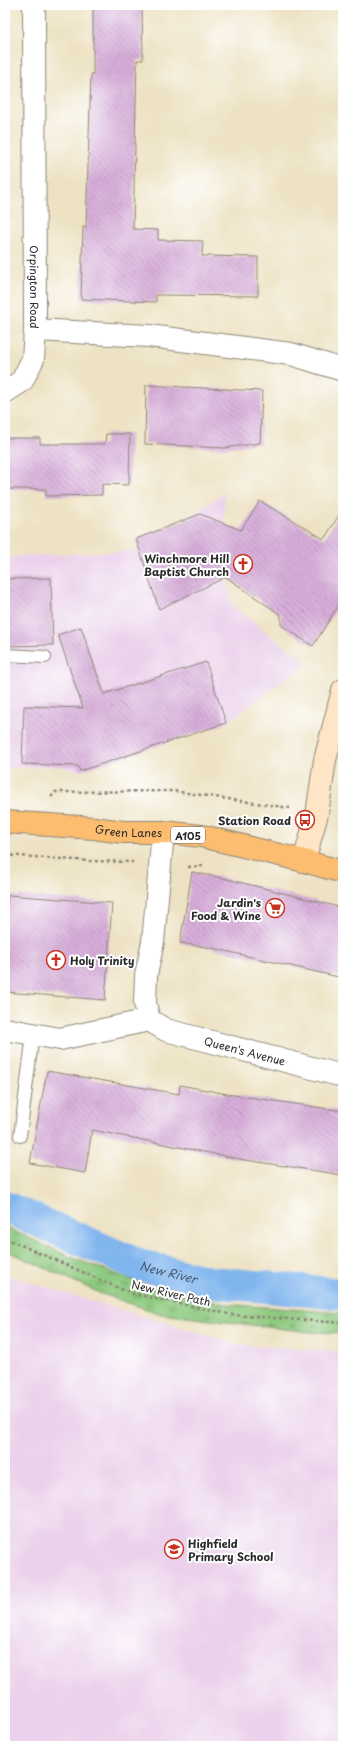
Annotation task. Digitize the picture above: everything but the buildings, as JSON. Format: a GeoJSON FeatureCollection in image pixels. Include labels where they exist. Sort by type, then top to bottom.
{"type":"FeatureCollection","features":[{"type":"Feature","properties":{"kind":"main road","name":"Green Lanes"},"geometry":{"type":"LineString","coordinates":[[5,822],[94,828],[123,832],[163,832],[202,836],[343,872]]}},
{"type":"Feature","properties":{"kind":"street","name":"Orpington Road"},"geometry":{"type":"LineString","coordinates":[[34,5],[35,330],[149,336],[291,354],[343,370]]}},
{"type":"Feature","properties":{"kind":"street"},"geometry":{"type":"LineString","coordinates":[[5,392],[22,381],[31,364],[33,359],[35,330]]}},
{"type":"Feature","properties":{"kind":"street"},"geometry":{"type":"LineString","coordinates":[[304,861],[317,814],[325,760],[343,690]]}},
{"type":"Feature","properties":{"kind":"street"},"geometry":{"type":"LineString","coordinates":[[5,1028],[60,1039],[148,1020],[145,1003],[146,975],[153,942],[163,832]]}},
{"type":"Feature","properties":{"kind":"street","name":"Queen's Avenue"},"geometry":{"type":"LineString","coordinates":[[148,1020],[166,1030],[343,1076]]}},
{"type":"Feature","properties":{"kind":"lane"},"geometry":{"type":"LineString","coordinates":[[5,655],[45,657]]}},
{"type":"Feature","properties":{"kind":"lane"},"geometry":{"type":"LineString","coordinates":[[20,1136],[33,1034]]}},
{"type":"Feature","properties":{"kind":"path"},"geometry":{"type":"LineString","coordinates":[[55,792],[174,791],[296,809]]}},
{"type":"Feature","properties":{"kind":"path"},"geometry":{"type":"LineString","coordinates":[[5,855],[90,861],[135,862]]}},
{"type":"Feature","properties":{"kind":"path","name":"New River Path"},"geometry":{"type":"LineString","coordinates":[[5,1238],[130,1293],[233,1315],[343,1323]]}},
{"type":"Feature","properties":{"kind":"shaded area"},"geometry":{"type":"Polygon","coordinates":[[[225,493],[222,562],[232,606],[307,663],[226,723],[80,771],[57,766],[5,768],[5,557],[137,551],[225,493]]]}},
{"type":"Feature","properties":{"kind":"shaded area","name":"Highfield Primary School"},"geometry":{"type":"Polygon","coordinates":[[[5,1275],[239,1345],[343,1352],[343,1746],[5,1746],[5,1275]]]}},
{"type":"Feature","properties":{"kind":"green space"},"geometry":{"type":"Polygon","coordinates":[[[5,1227],[73,1258],[159,1290],[225,1304],[343,1313],[343,1333],[309,1332],[161,1314],[102,1294],[5,1250],[5,1227]]]}},
{"type":"Feature","properties":{"kind":"waterway","name":"New River"},"geometry":{"type":"LineString","coordinates":[[5,1207],[139,1265],[210,1282],[343,1294]]}},
{"type":"Feature","properties":{"kind":"place","name":"Winchmore Hill Baptist Church"},"geometry":{"type":"Point","coordinates":[243,564]}},
{"type":"Feature","properties":{"kind":"place","name":"Station Road"},"geometry":{"type":"Point","coordinates":[305,820]}},
{"type":"Feature","properties":{"kind":"place","name":"Jardin's Food & Wine"},"geometry":{"type":"Point","coordinates":[275,908]}},
{"type":"Feature","properties":{"kind":"place","name":"Holy Trinity"},"geometry":{"type":"Point","coordinates":[56,960]}},
{"type":"Feature","properties":{"kind":"place","name":"Highfield Primary School"},"geometry":{"type":"Point","coordinates":[174,1549]}}]}
